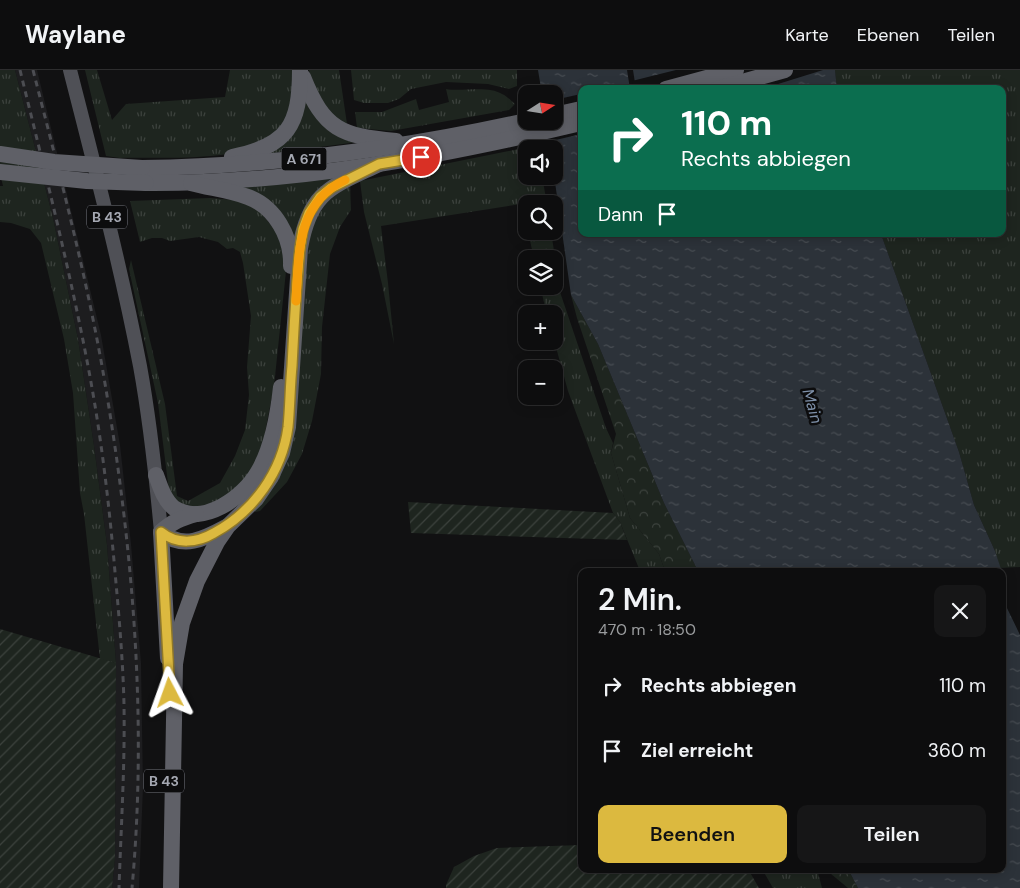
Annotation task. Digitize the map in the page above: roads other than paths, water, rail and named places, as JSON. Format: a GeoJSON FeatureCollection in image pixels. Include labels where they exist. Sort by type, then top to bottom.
{"type":"FeatureCollection","features":[{"type":"Feature","properties":{"kind":"highway"},"geometry":{"type":"LineString","coordinates":[[300,70],[310,96],[323,116],[334,127],[362,137],[418,143]]}},
{"type":"Feature","properties":{"kind":"highway"},"geometry":{"type":"LineString","coordinates":[[188,167],[261,150],[278,139],[288,128],[295,114],[300,96],[300,70]]}},
{"type":"Feature","properties":{"kind":"highway"},"geometry":{"type":"LineString","coordinates":[[681,85],[736,70]]}},
{"type":"Feature","properties":{"kind":"highway"},"geometry":{"type":"LineString","coordinates":[[731,85],[785,70]]}},
{"type":"Feature","properties":{"kind":"highway"},"geometry":{"type":"LineString","coordinates":[[563,113],[578,110]]}},
{"type":"Feature","properties":{"kind":"highway","name":"A 671"},"geometry":{"type":"LineString","coordinates":[[563,124],[578,123]]}},
{"type":"Feature","properties":{"kind":"highway","name":"A 671"},"geometry":{"type":"LineString","coordinates":[[0,172],[87,181],[144,176],[188,167],[292,160],[518,128]]}},
{"type":"Feature","properties":{"kind":"highway","name":"A 671"},"geometry":{"type":"LineString","coordinates":[[0,154],[191,183],[293,176],[379,164],[518,128]]}},
{"type":"Feature","properties":{"kind":"highway"},"geometry":{"type":"LineString","coordinates":[[191,183],[247,196],[261,204],[273,215],[284,232],[292,260],[283,374],[276,417],[266,455],[252,482],[236,497],[218,508],[176,521],[168,525],[161,532],[169,539],[180,542],[208,537],[228,526],[248,508],[264,488],[277,465],[288,427],[300,248],[303,229],[309,213],[320,197],[331,188],[379,164]]}},
{"type":"Feature","properties":{"kind":"highway"},"geometry":{"type":"LineString","coordinates":[[156,475],[162,493],[174,507],[183,512],[197,514]]}},
{"type":"Feature","properties":{"kind":"highway"},"geometry":{"type":"LineString","coordinates":[[173,730],[175,664],[182,623],[206,561],[228,526]]}},
{"type":"Feature","properties":{"kind":"highway","name":"B 43"},"geometry":{"type":"LineString","coordinates":[[161,532],[167,620],[168,674],[161,888]]}},
{"type":"Feature","properties":{"kind":"highway","name":"B 43"},"geometry":{"type":"LineString","coordinates":[[168,674],[173,730],[171,888]]}},
{"type":"Feature","properties":{"kind":"main road","name":"B 43"},"geometry":{"type":"LineString","coordinates":[[70,70],[105,208],[138,356],[150,424],[161,532]]}},
{"type":"Feature","properties":{"kind":"water","name":"Main"},"geometry":{"type":"Polygon","coordinates":[[[538,70],[627,70],[629,85],[578,85],[578,237],[882,237],[959,452],[974,505],[1001,568],[696,568],[664,503],[598,344],[571,295],[563,239],[563,195],[557,195],[555,185],[563,185],[563,140],[549,140],[547,130],[563,130],[563,85],[540,85],[538,70]]]}},
{"type":"Feature","properties":{"kind":"water"},"geometry":{"type":"Polygon","coordinates":[[[633,70],[835,70],[837,85],[635,85],[633,70]]]}},
{"type":"Feature","properties":{"kind":"water"},"geometry":{"type":"Polygon","coordinates":[[[1006,606],[1020,635],[1020,888],[858,888],[850,873],[1006,873],[1006,606]]]}},
{"type":"Feature","properties":{"kind":"railway"},"geometry":{"type":"LineString","coordinates":[[20,70],[81,329],[97,417],[107,494],[123,672],[123,774],[119,888]]}},
{"type":"Feature","properties":{"kind":"railway"},"geometry":{"type":"LineString","coordinates":[[33,70],[87,291],[102,366],[122,496],[134,626],[137,692],[137,823],[132,888]]}}]}
